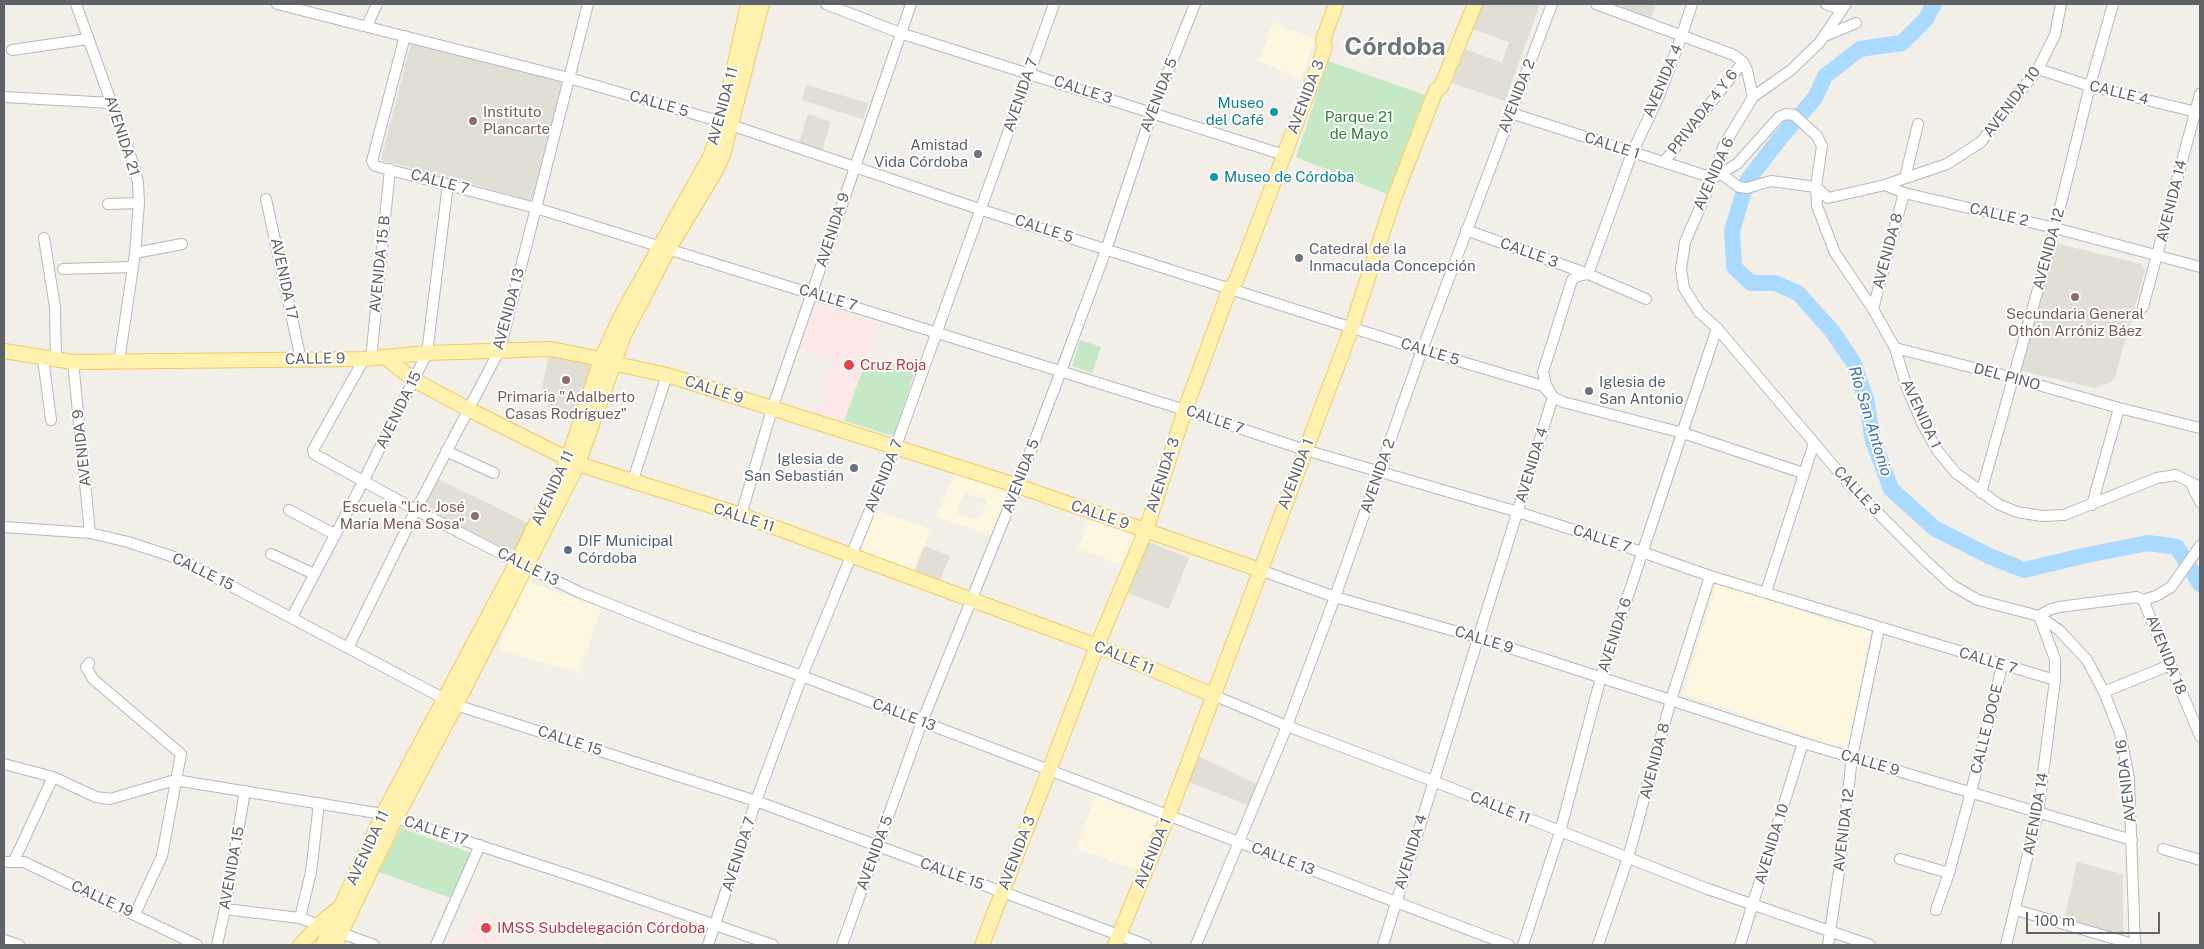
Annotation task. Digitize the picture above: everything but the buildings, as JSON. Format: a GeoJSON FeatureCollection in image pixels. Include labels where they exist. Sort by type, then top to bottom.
{"type":"FeatureCollection","features":[{"type":"Feature","properties":{"kind":"main road","name":"AVENIDA 11"},"geometry":{"type":"LineString","coordinates":[[727,124],[748,4]]}},
{"type":"Feature","properties":{"kind":"main road","name":"AVENIDA 11"},"geometry":{"type":"LineString","coordinates":[[390,816],[456,705],[573,461],[607,361],[624,335],[663,249],[715,172],[762,4]]}},
{"type":"Feature","properties":{"kind":"main road","name":"AVENIDA 3"},"geometry":{"type":"LineString","coordinates":[[982,945],[1097,646],[1146,530],[1185,410],[1230,288],[1236,281],[1324,48],[1322,40],[1336,4]]}},
{"type":"Feature","properties":{"kind":"main road","name":"AVENIDA 1"},"geometry":{"type":"LineString","coordinates":[[1117,940],[1169,814],[1352,327],[1397,192],[1436,90],[1440,87],[1475,4]]}},
{"type":"Feature","properties":{"kind":"main road","name":"CALLE 9"},"geometry":{"type":"LineString","coordinates":[[4,351],[49,360],[119,362],[367,359],[427,353],[551,349],[667,375],[896,446],[1260,570]]}},
{"type":"Feature","properties":{"kind":"main road","name":"CALLE 11"},"geometry":{"type":"LineString","coordinates":[[386,358],[414,380],[468,410],[573,461],[632,483],[741,516],[1097,646],[1213,695]]}},
{"type":"Feature","properties":{"kind":"main road","name":"AVENIDA 11"},"geometry":{"type":"LineString","coordinates":[[300,945],[332,933],[390,816],[444,698],[522,565]]}},
{"type":"Feature","properties":{"kind":"main road","name":"AVENIDA 11"},"geometry":{"type":"LineString","coordinates":[[332,933],[340,907],[361,876]]}},
{"type":"Feature","properties":{"kind":"main road"},"geometry":{"type":"LineString","coordinates":[[323,945],[332,933]]}},
{"type":"Feature","properties":{"kind":"street","name":"AVENIDA 21"},"geometry":{"type":"LineString","coordinates":[[76,4],[135,169],[139,203],[135,253],[119,362]]}},
{"type":"Feature","properties":{"kind":"street","name":"CALLE 5"},"geometry":{"type":"LineString","coordinates":[[277,4],[569,78],[727,124],[1106,250],[1422,350],[1543,386],[1553,397],[1563,402],[1683,433],[1803,473]]}},
{"type":"Feature","properties":{"kind":"street"},"geometry":{"type":"LineString","coordinates":[[367,26],[377,4]]}},
{"type":"Feature","properties":{"kind":"street","name":"AVENIDA 13"},"geometry":{"type":"LineString","coordinates":[[348,648],[446,451],[500,350],[588,4]]}},
{"type":"Feature","properties":{"kind":"street","name":"CALLE 3"},"geometry":{"type":"LineString","coordinates":[[826,4],[900,33],[1029,72],[1284,155]]}},
{"type":"Feature","properties":{"kind":"street","name":"AVENIDA 9"},"geometry":{"type":"LineString","coordinates":[[741,516],[772,409],[911,4]]}},
{"type":"Feature","properties":{"kind":"street","name":"AVENIDA 7"},"geometry":{"type":"LineString","coordinates":[[708,945],[756,801],[802,676],[896,446],[982,210],[1054,4]]}},
{"type":"Feature","properties":{"kind":"street","name":"AVENIDA 5"},"geometry":{"type":"LineString","coordinates":[[842,945],[922,722],[1018,487],[1106,250],[1152,112],[1194,4]]}},
{"type":"Feature","properties":{"kind":"street","name":"AVENIDA 2"},"geometry":{"type":"LineString","coordinates":[[1196,945],[1287,726],[1466,230],[1552,4]]}},
{"type":"Feature","properties":{"kind":"street"},"geometry":{"type":"LineString","coordinates":[[1596,4],[1722,49],[1743,62],[1747,70],[1753,97]]}},
{"type":"Feature","properties":{"kind":"street","name":"AVENIDA 4"},"geometry":{"type":"LineString","coordinates":[[1588,274],[1632,153],[1659,96],[1692,4]]}},
{"type":"Feature","properties":{"kind":"street"},"geometry":{"type":"LineString","coordinates":[[1826,4],[1844,7]]}},
{"type":"Feature","properties":{"kind":"street","name":"AVENIDA 10"},"geometry":{"type":"LineString","coordinates":[[1816,187],[1828,198],[1885,185],[1947,164],[1982,142],[2038,69],[2055,35],[2061,4]]}},
{"type":"Feature","properties":{"kind":"street","name":"AVENIDA 12"},"geometry":{"type":"LineString","coordinates":[[1982,493],[2055,228],[2090,86],[2113,4]]}},
{"type":"Feature","properties":{"kind":"street","name":"AVENIDA 6"},"geometry":{"type":"LineString","coordinates":[[1707,320],[1699,312],[1684,288],[1681,269],[1685,242],[1717,176],[1724,145],[1753,97],[1791,70],[1824,36],[1844,7]]}},
{"type":"Feature","properties":{"kind":"street"},"geometry":{"type":"LineString","coordinates":[[1824,36],[1856,23]]}},
{"type":"Feature","properties":{"kind":"street","name":"CALLE 7"},"geometry":{"type":"LineString","coordinates":[[404,36],[373,164],[536,208],[663,249],[937,332],[1379,473],[1518,512],[1710,576],[2002,666],[2055,680]]}},
{"type":"Feature","properties":{"kind":"street"},"geometry":{"type":"LineString","coordinates":[[12,50],[88,39]]}},
{"type":"Feature","properties":{"kind":"street","name":"PRIVADA 4 Y 6"},"geometry":{"type":"LineString","coordinates":[[1664,162],[1743,62]]}},
{"type":"Feature","properties":{"kind":"street","name":"CALLE 4"},"geometry":{"type":"LineString","coordinates":[[2038,69],[2090,86],[2198,112]]}},
{"type":"Feature","properties":{"kind":"street","name":"AVENIDA 14"},"geometry":{"type":"LineString","coordinates":[[2143,308],[2198,112],[2200,94]]}},
{"type":"Feature","properties":{"kind":"street"},"geometry":{"type":"LineString","coordinates":[[4,97],[112,104]]}},
{"type":"Feature","properties":{"kind":"street","name":"CALLE 1"},"geometry":{"type":"LineString","coordinates":[[1511,113],[1632,153],[1717,176]]}},
{"type":"Feature","properties":{"kind":"street","name":"AVENIDA 1"},"geometry":{"type":"LineString","coordinates":[[1717,176],[1736,164],[1779,117],[1786,114],[1794,116],[1818,136],[1822,146],[1822,154],[1816,187],[1817,206],[1835,253],[1873,309],[1895,348],[1907,388],[1923,425],[1937,450],[1956,472],[1998,504],[2017,512],[2042,516],[2064,515],[2157,478],[2176,475],[2196,485]]}},
{"type":"Feature","properties":{"kind":"street"},"geometry":{"type":"LineString","coordinates":[[1906,178],[1918,124]]}},
{"type":"Feature","properties":{"kind":"street","name":"AVENIDA 15 B"},"geometry":{"type":"LineString","coordinates":[[367,359],[390,169]]}},
{"type":"Feature","properties":{"kind":"street"},"geometry":{"type":"LineString","coordinates":[[1717,176],[1736,186],[1747,188],[1771,180],[1816,187]]}},
{"type":"Feature","properties":{"kind":"street","name":"AVENIDA 15"},"geometry":{"type":"LineString","coordinates":[[292,617],[363,482],[427,353],[448,184]]}},
{"type":"Feature","properties":{"kind":"street","name":"CALLE 2"},"geometry":{"type":"LineString","coordinates":[[1885,185],[1904,193],[2055,228],[2200,267]]}},
{"type":"Feature","properties":{"kind":"street","name":"AVENIDA 8"},"geometry":{"type":"LineString","coordinates":[[1873,309],[1904,193]]}},
{"type":"Feature","properties":{"kind":"street","name":"AVENIDA 17"},"geometry":{"type":"LineString","coordinates":[[266,199],[301,360]]}},
{"type":"Feature","properties":{"kind":"street"},"geometry":{"type":"LineString","coordinates":[[108,204],[139,203]]}},
{"type":"Feature","properties":{"kind":"street","name":"CALLE 3"},"geometry":{"type":"LineString","coordinates":[[1466,230],[1588,274],[1646,299]]}},
{"type":"Feature","properties":{"kind":"street"},"geometry":{"type":"LineString","coordinates":[[44,238],[55,308],[49,360],[51,420]]}},
{"type":"Feature","properties":{"kind":"street"},"geometry":{"type":"LineString","coordinates":[[135,253],[182,244]]}},
{"type":"Feature","properties":{"kind":"street"},"geometry":{"type":"LineString","coordinates":[[63,270],[133,267]]}},
{"type":"Feature","properties":{"kind":"street"},"geometry":{"type":"LineString","coordinates":[[1553,397],[1546,385],[1543,372],[1572,280],[1577,276],[1588,274]]}},
{"type":"Feature","properties":{"kind":"street","name":"CALLE 3"},"geometry":{"type":"LineString","coordinates":[[1707,320],[1717,328],[1848,483],[1888,525],[1952,586],[1978,600],[2039,616]]}},
{"type":"Feature","properties":{"kind":"street","name":"AVENIDA 6"},"geometry":{"type":"LineString","coordinates":[[1523,945],[1560,832],[1601,677],[1717,328]]}},
{"type":"Feature","properties":{"kind":"street","name":"DEL PINO"},"geometry":{"type":"LineString","coordinates":[[1895,348],[2200,428]]}},
{"type":"Feature","properties":{"kind":"street","name":"CALLE 13"},"geometry":{"type":"LineString","coordinates":[[367,359],[313,450],[314,454],[363,482],[522,565],[581,594],[690,636],[802,676],[1169,814],[1509,945]]}},
{"type":"Feature","properties":{"kind":"street","name":"AVENIDA 9"},"geometry":{"type":"LineString","coordinates":[[73,362],[90,533]]}},
{"type":"Feature","properties":{"kind":"street"},"geometry":{"type":"LineString","coordinates":[[632,483],[667,375]]}},
{"type":"Feature","properties":{"kind":"street","name":"AVENIDA 4"},"geometry":{"type":"LineString","coordinates":[[1382,945],[1553,397]]}},
{"type":"Feature","properties":{"kind":"street"},"geometry":{"type":"LineString","coordinates":[[2092,505],[2119,408]]}},
{"type":"Feature","properties":{"kind":"street"},"geometry":{"type":"LineString","coordinates":[[1766,592],[1814,443]]}},
{"type":"Feature","properties":{"kind":"street"},"geometry":{"type":"LineString","coordinates":[[446,451],[494,473]]}},
{"type":"Feature","properties":{"kind":"street"},"geometry":{"type":"LineString","coordinates":[[2196,485],[2200,502]]}},
{"type":"Feature","properties":{"kind":"street"},"geometry":{"type":"LineString","coordinates":[[289,510],[334,534]]}},
{"type":"Feature","properties":{"kind":"street","name":"CALLE 15"},"geometry":{"type":"LineString","coordinates":[[4,528],[90,533],[128,542],[180,559],[456,705],[756,801],[1002,892],[1117,940],[1146,945]]}},
{"type":"Feature","properties":{"kind":"street"},"geometry":{"type":"LineString","coordinates":[[2039,616],[2059,607],[2137,597],[2144,600],[2156,596],[2171,587],[2200,546]]}},
{"type":"Feature","properties":{"kind":"street"},"geometry":{"type":"LineString","coordinates":[[271,554],[314,574]]}},
{"type":"Feature","properties":{"kind":"street","name":"CALLE 9"},"geometry":{"type":"LineString","coordinates":[[1260,570],[1335,597],[1479,638],[1803,743],[2132,840]]}},
{"type":"Feature","properties":{"kind":"street","name":"AVENIDA 8"},"geometry":{"type":"LineString","coordinates":[[1598,945],[1628,858],[1671,700],[1710,576]]}},
{"type":"Feature","properties":{"kind":"street","name":"AVENIDA 18"},"geometry":{"type":"LineString","coordinates":[[2144,600],[2200,736]]}},
{"type":"Feature","properties":{"kind":"street","name":"AVENIDA 14"},"geometry":{"type":"LineString","coordinates":[[2006,945],[2038,813],[2055,680],[2054,658],[2039,616]]}},
{"type":"Feature","properties":{"kind":"street","name":"AVENIDA 16"},"geometry":{"type":"LineString","coordinates":[[2039,616],[2059,630],[2087,660],[2104,692],[2122,742],[2129,778],[2135,945]]}},
{"type":"Feature","properties":{"kind":"street","name":"AVENIDA 12"},"geometry":{"type":"LineString","coordinates":[[1828,945],[1840,865],[1852,757],[1879,628]]}},
{"type":"Feature","properties":{"kind":"street"},"geometry":{"type":"LineString","coordinates":[[89,663],[86,667],[93,679],[180,751],[181,756],[162,856],[135,914]]}},
{"type":"Feature","properties":{"kind":"street"},"geometry":{"type":"LineString","coordinates":[[2104,692],[2170,665]]}},
{"type":"Feature","properties":{"kind":"street","name":"CALLE DOCE"},"geometry":{"type":"LineString","coordinates":[[1936,910],[1949,873],[1971,792],[2002,666]]}},
{"type":"Feature","properties":{"kind":"street","name":"CALLE 11"},"geometry":{"type":"LineString","coordinates":[[1213,695],[1287,726],[1754,906],[1870,945]]}},
{"type":"Feature","properties":{"kind":"street","name":"AVENIDA 10"},"geometry":{"type":"LineString","coordinates":[[1740,945],[1754,906],[1803,743]]}},
{"type":"Feature","properties":{"kind":"street","name":"CALLE 17"},"geometry":{"type":"LineString","coordinates":[[4,764],[53,777],[96,797],[110,799],[175,780],[245,790],[390,816],[773,945]]}},
{"type":"Feature","properties":{"kind":"street"},"geometry":{"type":"LineString","coordinates":[[9,861],[53,777]]}},
{"type":"Feature","properties":{"kind":"street","name":"AVENIDA 15"},"geometry":{"type":"LineString","coordinates":[[216,945],[226,909],[245,790]]}},
{"type":"Feature","properties":{"kind":"street"},"geometry":{"type":"LineString","coordinates":[[300,918],[311,872],[319,803]]}},
{"type":"Feature","properties":{"kind":"street"},"geometry":{"type":"LineString","coordinates":[[436,945],[480,845]]}},
{"type":"Feature","properties":{"kind":"street"},"geometry":{"type":"LineString","coordinates":[[2163,849],[2200,860]]}},
{"type":"Feature","properties":{"kind":"street"},"geometry":{"type":"LineString","coordinates":[[1900,860],[1949,873]]}},
{"type":"Feature","properties":{"kind":"street","name":"CALLE 19"},"geometry":{"type":"LineString","coordinates":[[9,861],[24,862],[197,945]]}},
{"type":"Feature","properties":{"kind":"street"},"geometry":{"type":"LineString","coordinates":[[226,909],[300,918],[332,933],[374,945]]}},
{"type":"Feature","properties":{"kind":"street"},"geometry":{"type":"LineString","coordinates":[[2016,910],[2135,945]]}},
{"type":"Feature","properties":{"kind":"street"},"geometry":{"type":"LineString","coordinates":[[4,940],[19,945]]}},
{"type":"Feature","properties":{"kind":"shaded area"},"geometry":{"type":"Polygon","coordinates":[[[1483,4],[1540,4],[1505,101],[1452,83],[1465,49],[1502,63],[1509,42],[1473,29],[1483,4]]]}},
{"type":"Feature","properties":{"kind":"shaded area"},"geometry":{"type":"Polygon","coordinates":[[[1623,4],[1656,4],[1651,19],[1622,8],[1623,4]]]}},
{"type":"Feature","properties":{"kind":"shaded area"},"geometry":{"type":"Polygon","coordinates":[[[1273,23],[1316,39],[1301,79],[1258,61],[1273,23]]]}},
{"type":"Feature","properties":{"kind":"shaded area","name":"Instituto Plancarte"},"geometry":{"type":"Polygon","coordinates":[[[411,42],[564,83],[537,196],[530,200],[381,160],[411,42]]]}},
{"type":"Feature","properties":{"kind":"shaded area"},"geometry":{"type":"Polygon","coordinates":[[[807,85],[868,103],[863,119],[801,100],[807,85]]]}},
{"type":"Feature","properties":{"kind":"shaded area"},"geometry":{"type":"Polygon","coordinates":[[[808,114],[831,122],[822,150],[799,142],[808,114]]]}},
{"type":"Feature","properties":{"kind":"shaded area","name":"Secundaria General Othón Arróniz Báez"},"geometry":{"type":"Polygon","coordinates":[[[2055,243],[2141,264],[2145,271],[2114,380],[2095,388],[2021,371],[2055,243]]]}},
{"type":"Feature","properties":{"kind":"shaded area","name":"Cruz Roja"},"geometry":{"type":"Polygon","coordinates":[[[810,303],[881,322],[844,421],[818,414],[834,358],[795,348],[810,303]]]}},
{"type":"Feature","properties":{"kind":"shaded area","name":"Primaria \"Adalberto Casas Rodríguez\""},"geometry":{"type":"Polygon","coordinates":[[[549,355],[592,362],[579,414],[539,402],[549,355]]]}},
{"type":"Feature","properties":{"kind":"shaded area"},"geometry":{"type":"Polygon","coordinates":[[[956,472],[1011,490],[991,535],[936,517],[956,472]],[[964,493],[956,513],[979,520],[987,500],[964,493]]]}},
{"type":"Feature","properties":{"kind":"shaded area","name":"Escuela \"Lic. José María Mena Sosa\""},"geometry":{"type":"Polygon","coordinates":[[[436,478],[530,524],[516,549],[509,550],[421,508],[436,478]]]}},
{"type":"Feature","properties":{"kind":"shaded area"},"geometry":{"type":"Polygon","coordinates":[[[875,510],[931,529],[914,573],[860,553],[875,510]]]}},
{"type":"Feature","properties":{"kind":"shaded area"},"geometry":{"type":"Polygon","coordinates":[[[1090,517],[1138,533],[1125,566],[1078,549],[1090,517]]]}},
{"type":"Feature","properties":{"kind":"shaded area"},"geometry":{"type":"Polygon","coordinates":[[[1146,541],[1189,558],[1169,609],[1126,592],[1146,541]]]}},
{"type":"Feature","properties":{"kind":"shaded area"},"geometry":{"type":"Polygon","coordinates":[[[924,546],[950,556],[939,582],[914,573],[924,546]]]}},
{"type":"Feature","properties":{"kind":"shaded area"},"geometry":{"type":"Polygon","coordinates":[[[527,581],[601,608],[579,673],[498,650],[504,631],[527,581]]]}},
{"type":"Feature","properties":{"kind":"shaded area"},"geometry":{"type":"Polygon","coordinates":[[[1717,582],[1844,626],[1846,620],[1871,629],[1848,753],[1810,742],[1811,738],[1683,694],[1717,582]]]}},
{"type":"Feature","properties":{"kind":"shaded area"},"geometry":{"type":"Polygon","coordinates":[[[1196,755],[1257,784],[1248,805],[1186,781],[1196,755]]]}},
{"type":"Feature","properties":{"kind":"shaded area"},"geometry":{"type":"Polygon","coordinates":[[[1096,795],[1160,819],[1138,871],[1076,848],[1096,795]]]}},
{"type":"Feature","properties":{"kind":"shaded area"},"geometry":{"type":"Polygon","coordinates":[[[2077,862],[2123,874],[2123,936],[2064,920],[2077,862]]]}},
{"type":"Feature","properties":{"kind":"shaded area","name":"IMSS Subdelegación Córdoba"},"geometry":{"type":"Polygon","coordinates":[[[476,913],[505,923],[498,945],[444,945],[449,934],[465,939],[476,913]]]}},
{"type":"Feature","properties":{"kind":"green space","name":"Parque 21 de Mayo"},"geometry":{"type":"Polygon","coordinates":[[[1328,61],[1425,95],[1387,194],[1296,157],[1328,61]]]}},
{"type":"Feature","properties":{"kind":"green space"},"geometry":{"type":"Polygon","coordinates":[[[1080,340],[1101,347],[1092,373],[1072,366],[1080,340]]]}},
{"type":"Feature","properties":{"kind":"green space"},"geometry":{"type":"Polygon","coordinates":[[[866,361],[916,367],[894,436],[844,421],[866,361]]]}},
{"type":"Feature","properties":{"kind":"green space"},"geometry":{"type":"Polygon","coordinates":[[[401,828],[471,853],[451,898],[379,872],[401,828]]]}},
{"type":"Feature","properties":{"kind":"waterway","name":"Río San Antonio"},"geometry":{"type":"LineString","coordinates":[[1934,4],[1926,19],[1902,43],[1860,49],[1825,76],[1815,98],[1781,137],[1747,181],[1732,231],[1734,267],[1751,283],[1775,283],[1798,293],[1832,331],[1853,362],[1866,399],[1873,441],[1891,489],[1934,528],[1989,556],[2024,570],[2148,543],[2177,547],[2200,584]]}},
{"type":"Feature","properties":{"kind":"place","name":"Museo del Café"},"geometry":{"type":"Point","coordinates":[1274,112]}},
{"type":"Feature","properties":{"kind":"place","name":"Instituto Plancarte"},"geometry":{"type":"Point","coordinates":[473,121]}},
{"type":"Feature","properties":{"kind":"place","name":"Amistad Vida Córdoba"},"geometry":{"type":"Point","coordinates":[978,154]}},
{"type":"Feature","properties":{"kind":"place","name":"Museo de Córdoba"},"geometry":{"type":"Point","coordinates":[1214,177]}},
{"type":"Feature","properties":{"kind":"place","name":"Catedral de la Inmaculada Concepción"},"geometry":{"type":"Point","coordinates":[1299,258]}},
{"type":"Feature","properties":{"kind":"place","name":"Secundaria General Othón Arróniz Báez"},"geometry":{"type":"Point","coordinates":[2075,297]}},
{"type":"Feature","properties":{"kind":"place","name":"Cruz Roja"},"geometry":{"type":"Point","coordinates":[849,365]}},
{"type":"Feature","properties":{"kind":"place","name":"Primaria \"Adalberto Casas Rodríguez\""},"geometry":{"type":"Point","coordinates":[566,380]}},
{"type":"Feature","properties":{"kind":"place","name":"Iglesia de San Antonio"},"geometry":{"type":"Point","coordinates":[1589,391]}},
{"type":"Feature","properties":{"kind":"place","name":"Iglesia de San Sebastián"},"geometry":{"type":"Point","coordinates":[854,468]}},
{"type":"Feature","properties":{"kind":"place","name":"Escuela \"Lic. José María Mena Sosa\""},"geometry":{"type":"Point","coordinates":[475,516]}},
{"type":"Feature","properties":{"kind":"place","name":"DIF Municipal Córdoba"},"geometry":{"type":"Point","coordinates":[568,550]}},
{"type":"Feature","properties":{"kind":"place","name":"IMSS Subdelegación Córdoba"},"geometry":{"type":"Point","coordinates":[486,928]}},
{"type":"Feature","properties":{"kind":"district","name":"Córdoba"},"geometry":{"type":"Point","coordinates":[1395,47]}}]}
